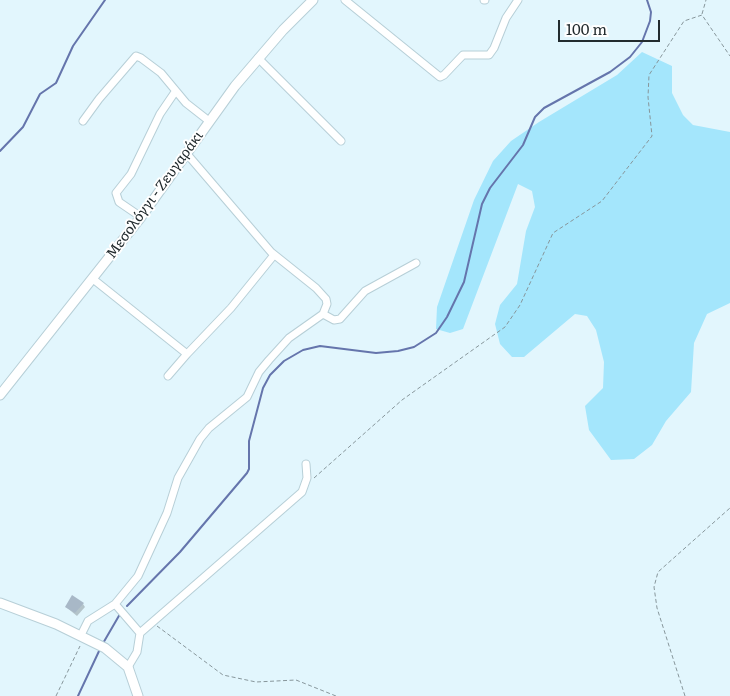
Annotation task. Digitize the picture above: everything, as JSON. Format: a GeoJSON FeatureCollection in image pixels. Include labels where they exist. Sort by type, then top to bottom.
{"type":"FeatureCollection","features":[{"type":"Feature","properties":{"kind":"main road","name":"Μεσολόγγι - Ζευγαράκι"},"geometry":{"type":"LineString","coordinates":[[2,389],[141,218],[209,120],[258,58],[313,0]]}},
{"type":"Feature","properties":{"kind":"main road"},"geometry":{"type":"LineString","coordinates":[[0,603],[83,636],[116,656],[128,667],[138,696]]}},
{"type":"Feature","properties":{"kind":"street"},"geometry":{"type":"LineString","coordinates":[[345,0],[440,77],[462,55],[489,55],[494,48],[506,18],[518,0]]}},
{"type":"Feature","properties":{"kind":"street"},"geometry":{"type":"LineString","coordinates":[[83,121],[99,98],[136,56],[161,73],[175,92],[209,120]]}},
{"type":"Feature","properties":{"kind":"street"},"geometry":{"type":"LineString","coordinates":[[258,58],[341,141]]}},
{"type":"Feature","properties":{"kind":"street"},"geometry":{"type":"LineString","coordinates":[[141,218],[117,200],[116,193],[132,174],[160,114],[175,92]]}},
{"type":"Feature","properties":{"kind":"street"},"geometry":{"type":"LineString","coordinates":[[83,636],[88,621],[115,604],[145,563],[167,512],[178,478],[200,439],[209,428],[247,398],[259,372],[289,338],[323,314],[328,304],[326,299],[274,255],[187,154]]}},
{"type":"Feature","properties":{"kind":"street"},"geometry":{"type":"LineString","coordinates":[[168,376],[231,308],[274,255]]}},
{"type":"Feature","properties":{"kind":"street"},"geometry":{"type":"LineString","coordinates":[[323,314],[334,320],[340,319],[364,291],[416,263]]}},
{"type":"Feature","properties":{"kind":"street"},"geometry":{"type":"LineString","coordinates":[[93,279],[187,354]]}},
{"type":"Feature","properties":{"kind":"street"},"geometry":{"type":"LineString","coordinates":[[128,667],[137,652],[140,633],[293,501],[306,485],[306,464]]}},
{"type":"Feature","properties":{"kind":"street"},"geometry":{"type":"LineString","coordinates":[[115,604],[140,633]]}},
{"type":"Feature","properties":{"kind":"path"},"geometry":{"type":"LineString","coordinates":[[706,0],[702,15],[730,56]]}},
{"type":"Feature","properties":{"kind":"path"},"geometry":{"type":"LineString","coordinates":[[306,485],[402,400],[505,326],[520,305],[553,233],[602,201],[652,136],[648,97],[649,75],[684,21],[702,15]]}},
{"type":"Feature","properties":{"kind":"path"},"geometry":{"type":"LineString","coordinates":[[685,696],[657,608],[654,587],[658,572],[730,508]]}},
{"type":"Feature","properties":{"kind":"path"},"geometry":{"type":"LineString","coordinates":[[153,623],[223,675],[256,682],[296,680],[336,696]]}},
{"type":"Feature","properties":{"kind":"path"},"geometry":{"type":"LineString","coordinates":[[56,696],[83,636]]}},
{"type":"Feature","properties":{"kind":"shaded area"},"geometry":{"type":"Polygon","coordinates":[[[642,52],[672,66],[672,93],[683,115],[693,125],[730,132],[730,303],[707,314],[694,343],[691,392],[666,421],[652,445],[634,459],[611,460],[589,430],[585,406],[603,388],[604,362],[596,330],[587,316],[575,314],[524,357],[512,357],[500,344],[495,324],[500,305],[517,284],[526,231],[535,207],[532,191],[518,184],[463,329],[450,333],[436,329],[437,307],[474,200],[493,161],[511,141],[617,75],[642,52]]]}},
{"type":"Feature","properties":{"kind":"building"},"geometry":{"type":"Polygon","coordinates":[[[72,595],[84,603],[75,613],[65,607],[72,595]]]}},
{"type":"Feature","properties":{"kind":"waterway"},"geometry":{"type":"LineString","coordinates":[[0,151],[23,127],[40,94],[56,83],[73,46],[105,0]]}},
{"type":"Feature","properties":{"kind":"waterway"},"geometry":{"type":"LineString","coordinates":[[127,606],[180,552],[247,473],[249,469],[249,441],[263,388],[270,375],[284,361],[303,350],[320,346],[376,353],[398,351],[414,347],[436,333],[447,317],[464,282],[482,204],[490,188],[523,145],[535,117],[544,108],[610,72],[630,57],[642,42],[650,21],[651,12],[647,0]]}},
{"type":"Feature","properties":{"kind":"waterway"},"geometry":{"type":"LineString","coordinates":[[102,645],[120,614]]}},
{"type":"Feature","properties":{"kind":"waterway"},"geometry":{"type":"LineString","coordinates":[[78,696],[100,649]]}}]}
